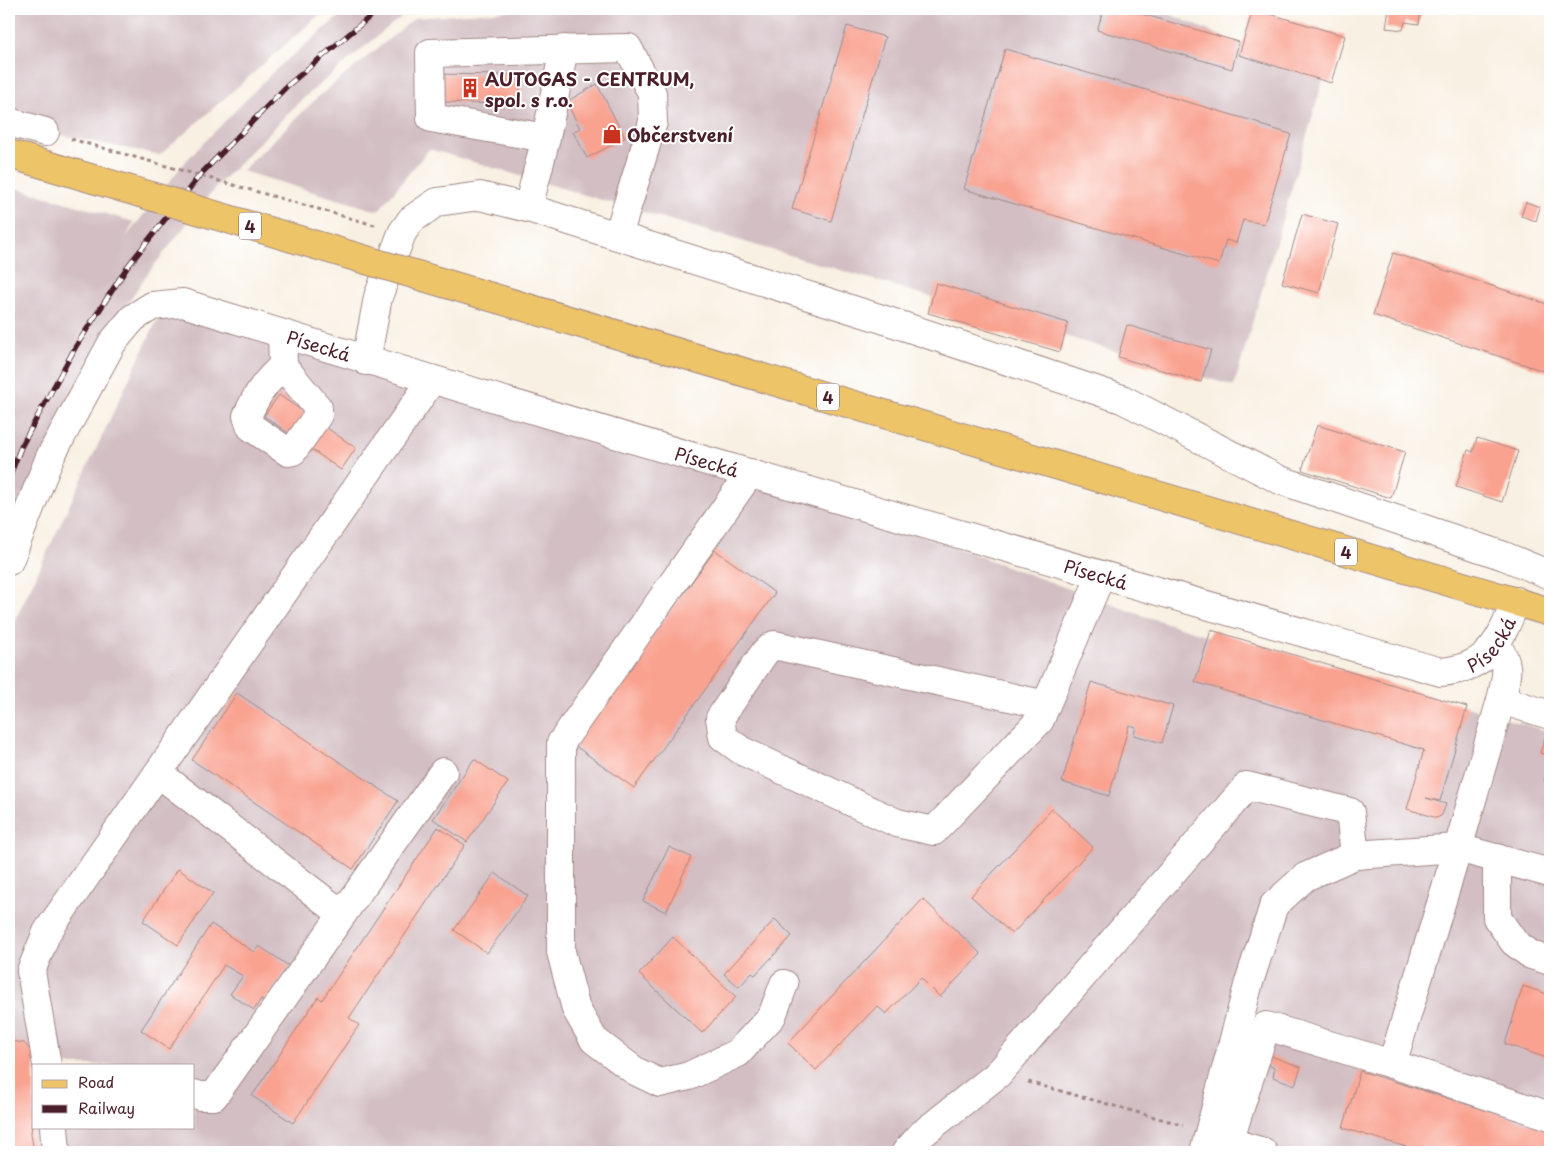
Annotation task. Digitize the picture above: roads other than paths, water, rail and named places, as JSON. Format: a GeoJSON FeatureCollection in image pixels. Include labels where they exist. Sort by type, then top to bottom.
{"type":"FeatureCollection","features":[{"type":"Feature","properties":{"kind":"main road","name":"Písecká"},"geometry":{"type":"LineString","coordinates":[[9,154],[1516,601],[1548,605]]}},
{"type":"Feature","properties":{"kind":"lane"},"geometry":{"type":"LineString","coordinates":[[546,138],[431,118],[430,53],[628,48],[652,93],[653,122],[618,236]]}},
{"type":"Feature","properties":{"kind":"lane"},"geometry":{"type":"LineString","coordinates":[[528,208],[546,138],[564,49]]}},
{"type":"Feature","properties":{"kind":"lane"},"geometry":{"type":"LineString","coordinates":[[9,122],[45,132]]}},
{"type":"Feature","properties":{"kind":"lane"},"geometry":{"type":"LineString","coordinates":[[366,361],[378,297],[402,233],[411,220],[437,202],[480,196],[528,208],[816,298],[1122,399],[1280,480],[1504,556],[1550,576]]}},
{"type":"Feature","properties":{"kind":"lane","name":"Písecká"},"geometry":{"type":"LineString","coordinates":[[9,561],[50,457],[112,342],[133,318],[152,306],[183,303],[366,361],[1441,672],[1456,671],[1469,667],[1490,652],[1503,633],[1516,601]]}},
{"type":"Feature","properties":{"kind":"lane"},"geometry":{"type":"LineString","coordinates":[[282,334],[283,366]]}},
{"type":"Feature","properties":{"kind":"lane"},"geometry":{"type":"LineString","coordinates":[[47,1064],[31,972],[47,932],[432,380]]}},
{"type":"Feature","properties":{"kind":"lane"},"geometry":{"type":"LineString","coordinates":[[750,473],[561,743],[561,952],[576,1009],[594,1040],[635,1070],[660,1083],[689,1076],[738,1053],[772,1016],[784,984]]}},
{"type":"Feature","properties":{"kind":"lane"},"geometry":{"type":"LineString","coordinates":[[1046,705],[774,644],[765,652],[720,718],[723,737],[742,752],[897,823],[934,831],[1040,720],[1101,574]]}},
{"type":"Feature","properties":{"kind":"lane"},"geometry":{"type":"LineString","coordinates":[[1392,1064],[1501,700],[1506,674],[1506,662],[1504,655],[1496,645]]}},
{"type":"Feature","properties":{"kind":"lane"},"geometry":{"type":"LineString","coordinates":[[1501,700],[1550,715]]}},
{"type":"Feature","properties":{"kind":"lane"},"geometry":{"type":"LineString","coordinates":[[195,1094],[214,1096],[443,772]]}},
{"type":"Feature","properties":{"kind":"lane"},"geometry":{"type":"LineString","coordinates":[[158,773],[342,914]]}},
{"type":"Feature","properties":{"kind":"lane"},"geometry":{"type":"LineString","coordinates":[[906,1152],[922,1134],[998,1074],[1247,786],[1350,812],[1355,855]]}},
{"type":"Feature","properties":{"kind":"lane"},"geometry":{"type":"LineString","coordinates":[[1206,1142],[1249,982],[1274,905],[1305,877],[1355,855],[1458,848],[1550,873]]}},
{"type":"Feature","properties":{"kind":"lane"},"geometry":{"type":"LineString","coordinates":[[1497,858],[1497,918],[1514,942],[1531,955],[1550,961]]}},
{"type":"Feature","properties":{"kind":"lane"},"geometry":{"type":"LineString","coordinates":[[1263,1152],[1228,1142],[1266,1026],[1392,1064],[1550,1116]]}},
{"type":"Feature","properties":{"kind":"lane"},"geometry":{"type":"LineString","coordinates":[[54,1128],[56,1152]]}},
{"type":"Feature","properties":{"kind":"railway"},"geometry":{"type":"LineString","coordinates":[[9,478],[21,447],[76,346],[128,266],[200,175],[287,86],[379,9]]}},
{"type":"Feature","properties":{"kind":"place","name":"AUTOGAS - CENTRUM, spol. s r.o."},"geometry":{"type":"Point","coordinates":[470,88]}},
{"type":"Feature","properties":{"kind":"place","name":"Občerstvení"},"geometry":{"type":"Point","coordinates":[612,134]}}]}
